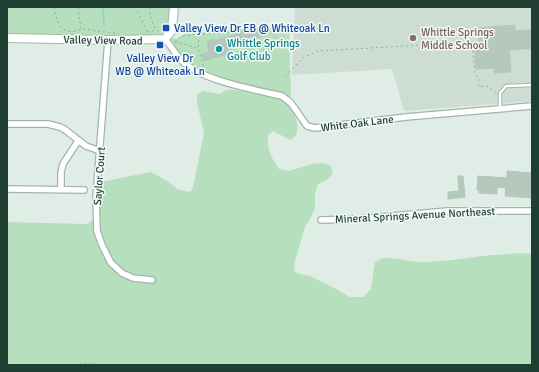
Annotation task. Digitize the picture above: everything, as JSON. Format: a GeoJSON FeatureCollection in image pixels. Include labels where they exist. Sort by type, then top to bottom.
{"type":"FeatureCollection","features":[{"type":"Feature","properties":{"kind":"street"},"geometry":{"type":"LineString","coordinates":[[169,39],[172,30],[174,7]]}},
{"type":"Feature","properties":{"kind":"street","name":"Valley View Road"},"geometry":{"type":"LineString","coordinates":[[7,38],[108,40],[169,39]]}},
{"type":"Feature","properties":{"kind":"street","name":"White Oak Lane"},"geometry":{"type":"LineString","coordinates":[[169,39],[182,62],[194,70],[206,76],[282,96],[291,103],[306,126],[315,128],[406,117],[532,106]]}},
{"type":"Feature","properties":{"kind":"street","name":"Saylor Court"},"geometry":{"type":"LineString","coordinates":[[108,40],[96,197],[97,231],[111,263],[122,273],[133,278],[152,280]]}},
{"type":"Feature","properties":{"kind":"street"},"geometry":{"type":"LineString","coordinates":[[7,124],[48,124],[60,127],[86,146],[100,151]]}},
{"type":"Feature","properties":{"kind":"street"},"geometry":{"type":"LineString","coordinates":[[61,190],[61,172],[63,164],[78,141]]}},
{"type":"Feature","properties":{"kind":"street"},"geometry":{"type":"LineString","coordinates":[[7,189],[84,190]]}},
{"type":"Feature","properties":{"kind":"street","name":"Mineral Springs Avenue Northeast"},"geometry":{"type":"LineString","coordinates":[[321,220],[359,219],[446,211],[532,211]]}},
{"type":"Feature","properties":{"kind":"lane"},"geometry":{"type":"LineString","coordinates":[[500,108],[500,93],[506,86],[532,85]]}},
{"type":"Feature","properties":{"kind":"path"},"geometry":{"type":"LineString","coordinates":[[54,7],[57,22],[63,30],[69,32],[81,29],[116,33]]}},
{"type":"Feature","properties":{"kind":"path"},"geometry":{"type":"LineString","coordinates":[[78,7],[81,29]]}},
{"type":"Feature","properties":{"kind":"path"},"geometry":{"type":"LineString","coordinates":[[135,7],[148,32]]}},
{"type":"Feature","properties":{"kind":"path"},"geometry":{"type":"LineString","coordinates":[[149,7],[153,25],[156,30],[169,39],[198,48]]}},
{"type":"Feature","properties":{"kind":"path"},"geometry":{"type":"LineString","coordinates":[[143,33],[156,30]]}},
{"type":"Feature","properties":{"kind":"path"},"geometry":{"type":"LineString","coordinates":[[169,39],[185,35],[235,32],[238,34],[242,44]]}},
{"type":"Feature","properties":{"kind":"path"},"geometry":{"type":"LineString","coordinates":[[199,34],[198,48],[204,68],[207,70]]}},
{"type":"Feature","properties":{"kind":"path"},"geometry":{"type":"LineString","coordinates":[[285,76],[304,57],[319,51],[472,42],[475,74],[478,77],[479,87],[487,86],[500,95]]}},
{"type":"Feature","properties":{"kind":"path"},"geometry":{"type":"LineString","coordinates":[[75,365],[86,363],[99,365]]}},
{"type":"Feature","properties":{"kind":"path"},"geometry":{"type":"LineString","coordinates":[[186,365],[193,365]]}},
{"type":"Feature","properties":{"kind":"shaded area","name":"Whittle Springs Middle School"},"geometry":{"type":"Polygon","coordinates":[[[295,7],[532,7],[532,101],[404,111],[392,69],[292,75],[295,7]]]}},
{"type":"Feature","properties":{"kind":"green space"},"geometry":{"type":"Polygon","coordinates":[[[7,7],[171,7],[169,24],[164,32],[174,39],[185,34],[289,26],[291,97],[224,80],[195,67],[178,52],[173,43],[159,35],[134,37],[7,34],[7,7]]]}},
{"type":"Feature","properties":{"kind":"green space"},"geometry":{"type":"Polygon","coordinates":[[[226,90],[237,90],[275,97],[287,104],[291,109],[296,119],[296,136],[290,140],[273,131],[268,135],[270,153],[279,169],[289,171],[312,164],[322,163],[330,165],[332,169],[332,175],[325,181],[318,184],[315,194],[315,208],[305,227],[295,261],[294,271],[310,276],[350,297],[363,297],[371,289],[375,262],[383,258],[435,262],[490,255],[518,253],[532,254],[532,365],[7,365],[7,222],[86,224],[92,221],[95,211],[96,183],[151,172],[169,182],[177,189],[190,192],[193,187],[204,133],[197,103],[197,94],[203,91],[220,94],[226,90]]]}},
{"type":"Feature","properties":{"kind":"building","name":"Whittle Springs Middle School"},"geometry":{"type":"Polygon","coordinates":[[[515,25],[515,31],[532,30],[532,48],[509,50],[511,72],[495,73],[494,68],[476,69],[475,50],[480,49],[478,28],[515,25]]]}},
{"type":"Feature","properties":{"kind":"building"},"geometry":{"type":"Polygon","coordinates":[[[259,28],[260,37],[237,40],[238,42],[227,45],[230,53],[204,61],[201,54],[209,52],[207,41],[241,33],[240,30],[259,28]]]}},
{"type":"Feature","properties":{"kind":"building"},"geometry":{"type":"Polygon","coordinates":[[[507,171],[532,173],[532,198],[505,196],[506,188],[497,187],[497,194],[479,193],[477,190],[478,176],[507,178],[507,171]]]}},
{"type":"Feature","properties":{"kind":"building"},"geometry":{"type":"Polygon","coordinates":[[[458,176],[463,176],[465,197],[448,199],[448,192],[459,191],[458,176]]]}},
{"type":"Feature","properties":{"kind":"waterway"},"geometry":{"type":"LineString","coordinates":[[103,7],[104,25]]}},
{"type":"Feature","properties":{"kind":"place","name":"Valley View Dr EB @ Whiteoak Ln"},"geometry":{"type":"Point","coordinates":[166,28]}},
{"type":"Feature","properties":{"kind":"place","name":"Whittle Springs Middle School"},"geometry":{"type":"Point","coordinates":[413,38]}},
{"type":"Feature","properties":{"kind":"place","name":"Valley View Dr WB @ Whiteoak Ln"},"geometry":{"type":"Point","coordinates":[160,45]}},
{"type":"Feature","properties":{"kind":"place","name":"Whittle Springs Golf Club"},"geometry":{"type":"Point","coordinates":[219,49]}}]}
